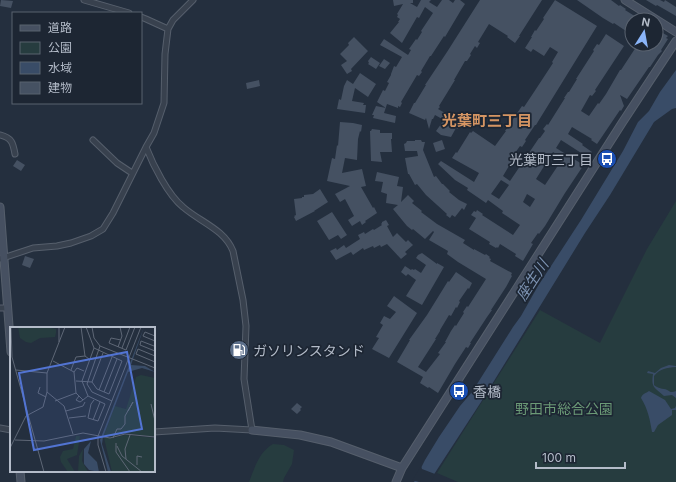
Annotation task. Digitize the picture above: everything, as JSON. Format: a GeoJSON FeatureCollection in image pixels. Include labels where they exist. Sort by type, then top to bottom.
{"type":"FeatureCollection","features":[{"type":"Feature","properties":{"kind":"street"},"geometry":{"type":"LineString","coordinates":[[84,0],[126,12]]}},
{"type":"Feature","properties":{"kind":"street"},"geometry":{"type":"LineString","coordinates":[[2,258],[33,248],[71,243],[91,236],[103,229],[113,213],[154,134],[164,103],[165,54],[168,29],[173,20],[193,0]]}},
{"type":"Feature","properties":{"kind":"street"},"geometry":{"type":"LineString","coordinates":[[625,0],[676,32]]}},
{"type":"Feature","properties":{"kind":"street"},"geometry":{"type":"LineString","coordinates":[[142,17],[168,29]]}},
{"type":"Feature","properties":{"kind":"street"},"geometry":{"type":"LineString","coordinates":[[396,482],[402,468],[622,123],[676,42]]}},
{"type":"Feature","properties":{"kind":"street"},"geometry":{"type":"LineString","coordinates":[[0,135],[5,136],[10,140],[15,154]]}},
{"type":"Feature","properties":{"kind":"street"},"geometry":{"type":"LineString","coordinates":[[93,140],[117,163],[132,174]]}},
{"type":"Feature","properties":{"kind":"street"},"geometry":{"type":"LineString","coordinates":[[146,147],[152,162],[173,197],[183,207],[217,230],[230,244],[233,251],[243,300],[246,326],[244,379],[252,430]]}},
{"type":"Feature","properties":{"kind":"street"},"geometry":{"type":"LineString","coordinates":[[0,207],[4,308],[10,346]]}},
{"type":"Feature","properties":{"kind":"street"},"geometry":{"type":"LineString","coordinates":[[0,428],[10,430]]}},
{"type":"Feature","properties":{"kind":"street"},"geometry":{"type":"LineString","coordinates":[[155,432],[215,428],[300,435],[331,442],[402,468]]}},
{"type":"Feature","properties":{"kind":"street"},"geometry":{"type":"LineString","coordinates":[[20,472],[21,482]]}},
{"type":"Feature","properties":{"kind":"green space","name":"野田市総合公園"},"geometry":{"type":"Polygon","coordinates":[[[676,201],[676,482],[458,482],[437,473],[540,310],[600,343],[647,249],[676,201]]]}},
{"type":"Feature","properties":{"kind":"green space"},"geometry":{"type":"Polygon","coordinates":[[[273,444],[284,445],[294,450],[292,464],[283,482],[249,482],[264,451],[273,444]]]}},
{"type":"Feature","properties":{"kind":"water"},"geometry":{"type":"Polygon","coordinates":[[[676,70],[676,108],[672,109],[654,122],[481,402],[429,482],[414,482],[439,437],[460,406],[472,392],[581,220],[623,151],[638,122],[649,111],[660,92],[676,70]]]}},
{"type":"Feature","properties":{"kind":"water"},"geometry":{"type":"Polygon","coordinates":[[[669,365],[676,367],[666,368],[659,371],[654,376],[654,385],[671,392],[676,391],[676,398],[672,395],[664,396],[658,391],[654,387],[652,382],[653,374],[647,373],[648,371],[655,373],[661,368],[669,365]]]}},
{"type":"Feature","properties":{"kind":"water"},"geometry":{"type":"Polygon","coordinates":[[[649,391],[665,400],[671,409],[675,408],[676,406],[676,410],[672,410],[672,415],[658,425],[654,432],[652,432],[647,410],[641,398],[649,391]]]}},
{"type":"Feature","properties":{"kind":"pier"},"geometry":{"type":"Polygon","coordinates":[[[421,466],[422,469],[435,474],[431,482],[412,481],[421,466]]]}},
{"type":"Feature","properties":{"kind":"building"},"geometry":{"type":"Polygon","coordinates":[[[1,0],[13,1],[11,8],[0,6],[1,0]]]}},
{"type":"Feature","properties":{"kind":"building"},"geometry":{"type":"Polygon","coordinates":[[[393,0],[413,0],[413,3],[410,3],[417,7],[421,0],[431,0],[429,2],[437,7],[442,0],[449,0],[453,3],[455,0],[460,0],[465,4],[445,37],[444,36],[430,56],[421,71],[422,72],[419,76],[417,75],[401,102],[400,107],[398,106],[398,108],[387,104],[386,108],[377,102],[383,90],[385,91],[389,83],[387,82],[394,66],[396,67],[402,57],[380,45],[384,39],[408,55],[411,50],[409,49],[416,39],[417,40],[433,13],[425,7],[419,18],[417,17],[402,43],[390,33],[399,22],[400,19],[397,17],[397,14],[403,4],[394,6],[393,0]]]}},
{"type":"Feature","properties":{"kind":"building"},"geometry":{"type":"Polygon","coordinates":[[[480,0],[542,0],[515,43],[507,37],[508,36],[489,24],[478,42],[480,43],[477,48],[475,46],[467,61],[465,61],[438,109],[461,122],[461,124],[458,129],[456,128],[451,137],[441,135],[436,131],[444,120],[435,115],[429,129],[426,118],[425,120],[409,113],[425,85],[480,0]]]}},
{"type":"Feature","properties":{"kind":"building"},"geometry":{"type":"Polygon","coordinates":[[[555,0],[597,26],[536,125],[525,140],[526,141],[515,153],[516,154],[503,176],[510,181],[545,131],[543,129],[547,124],[548,125],[569,92],[594,51],[593,50],[597,44],[599,45],[606,34],[624,46],[595,90],[596,91],[592,96],[590,95],[581,111],[589,116],[606,94],[633,52],[661,52],[627,99],[620,95],[624,106],[597,144],[591,140],[592,139],[572,127],[568,134],[592,152],[589,158],[561,140],[556,148],[583,166],[545,226],[531,243],[533,244],[523,261],[515,256],[516,254],[500,244],[498,248],[496,248],[489,244],[490,242],[469,229],[476,218],[471,215],[477,210],[483,214],[482,215],[513,235],[520,225],[502,213],[503,211],[488,200],[486,203],[467,190],[468,188],[455,180],[438,164],[441,161],[474,182],[479,173],[452,158],[456,152],[457,153],[470,132],[471,133],[473,131],[495,146],[522,106],[524,107],[553,63],[552,62],[558,52],[550,47],[544,56],[533,49],[531,52],[525,48],[535,30],[536,31],[544,19],[543,18],[555,0]],[[553,152],[536,179],[545,185],[563,158],[553,152]],[[501,180],[491,194],[499,199],[509,185],[501,180]],[[527,194],[523,202],[530,207],[535,199],[527,194]]]}},
{"type":"Feature","properties":{"kind":"building"},"geometry":{"type":"Polygon","coordinates":[[[577,0],[611,0],[626,9],[625,10],[628,12],[624,12],[624,30],[603,18],[577,0]]]}},
{"type":"Feature","properties":{"kind":"building"},"geometry":{"type":"Polygon","coordinates":[[[646,0],[660,0],[664,2],[665,0],[676,7],[676,16],[657,5],[656,6],[646,0]]]}},
{"type":"Feature","properties":{"kind":"building"},"geometry":{"type":"Polygon","coordinates":[[[664,34],[668,36],[666,38],[668,39],[664,45],[664,34]]]}},
{"type":"Feature","properties":{"kind":"building"},"geometry":{"type":"Polygon","coordinates":[[[354,37],[368,51],[351,69],[352,71],[347,74],[341,65],[347,61],[340,54],[349,45],[348,43],[354,37]]]}},
{"type":"Feature","properties":{"kind":"building"},"geometry":{"type":"Polygon","coordinates":[[[371,57],[380,63],[376,69],[368,64],[371,57]]]}},
{"type":"Feature","properties":{"kind":"building"},"geometry":{"type":"Polygon","coordinates":[[[384,59],[390,63],[385,69],[379,66],[384,59]]]}},
{"type":"Feature","properties":{"kind":"building"},"geometry":{"type":"Polygon","coordinates":[[[360,73],[376,84],[368,97],[355,88],[352,101],[364,103],[363,105],[366,105],[365,113],[337,109],[339,99],[341,100],[347,80],[353,84],[360,73]]]}},
{"type":"Feature","properties":{"kind":"building"},"geometry":{"type":"Polygon","coordinates":[[[259,80],[260,86],[247,89],[246,83],[259,80]]]}},
{"type":"Feature","properties":{"kind":"building"},"geometry":{"type":"Polygon","coordinates":[[[376,106],[386,108],[384,113],[396,116],[395,123],[373,118],[374,115],[372,115],[376,106]]]}},
{"type":"Feature","properties":{"kind":"building"},"geometry":{"type":"Polygon","coordinates":[[[340,122],[362,125],[358,139],[357,160],[345,158],[342,173],[362,169],[366,186],[361,187],[377,213],[365,221],[366,222],[362,225],[360,221],[352,226],[348,220],[354,216],[345,199],[340,202],[335,194],[350,186],[327,181],[332,158],[335,159],[337,145],[338,146],[340,122]]]}},
{"type":"Feature","properties":{"kind":"building"},"geometry":{"type":"Polygon","coordinates":[[[372,129],[380,130],[380,133],[392,133],[392,152],[380,152],[382,162],[371,161],[370,131],[372,129]]]}},
{"type":"Feature","properties":{"kind":"building"},"geometry":{"type":"Polygon","coordinates":[[[415,140],[425,142],[423,150],[434,177],[436,176],[450,191],[449,192],[467,204],[464,210],[462,208],[455,217],[452,215],[450,218],[446,215],[447,214],[426,195],[417,184],[415,185],[408,174],[405,158],[418,156],[417,151],[405,151],[404,144],[407,141],[415,140]]]}},
{"type":"Feature","properties":{"kind":"building"},"geometry":{"type":"Polygon","coordinates":[[[442,140],[445,149],[436,152],[433,143],[442,140]]]}},
{"type":"Feature","properties":{"kind":"building"},"geometry":{"type":"Polygon","coordinates":[[[17,160],[25,165],[21,171],[13,166],[17,160]]]}},
{"type":"Feature","properties":{"kind":"building"},"geometry":{"type":"Polygon","coordinates":[[[377,172],[399,177],[397,186],[403,187],[401,202],[408,195],[414,201],[412,203],[422,211],[421,212],[437,224],[465,240],[463,243],[474,250],[485,255],[486,254],[490,257],[490,261],[512,273],[512,276],[492,310],[468,348],[466,347],[438,393],[420,383],[423,377],[397,362],[409,340],[427,315],[448,281],[449,282],[456,272],[472,283],[459,301],[460,302],[457,308],[456,307],[451,316],[449,315],[418,367],[426,372],[440,354],[438,353],[446,342],[451,331],[455,325],[456,326],[464,313],[463,312],[467,306],[468,307],[486,279],[458,262],[447,254],[448,251],[429,240],[434,232],[433,231],[425,239],[407,226],[393,209],[398,205],[386,203],[387,194],[381,192],[383,182],[375,181],[377,172]]]}},
{"type":"Feature","properties":{"kind":"building"},"geometry":{"type":"Polygon","coordinates":[[[320,189],[328,202],[296,221],[294,217],[296,215],[294,199],[302,198],[304,195],[313,194],[320,189]]]}},
{"type":"Feature","properties":{"kind":"building"},"geometry":{"type":"Polygon","coordinates":[[[332,212],[347,235],[341,239],[338,235],[329,240],[317,221],[332,212]]]}},
{"type":"Feature","properties":{"kind":"building"},"geometry":{"type":"Polygon","coordinates":[[[386,220],[389,225],[387,226],[393,237],[397,233],[406,242],[408,240],[413,245],[405,252],[407,254],[401,259],[387,244],[374,248],[373,246],[364,250],[363,248],[353,255],[351,252],[336,260],[330,251],[336,248],[337,250],[344,245],[346,248],[360,239],[358,235],[364,232],[365,234],[373,229],[374,230],[382,225],[382,222],[386,220]]]}},
{"type":"Feature","properties":{"kind":"building"},"geometry":{"type":"Polygon","coordinates":[[[422,253],[437,264],[444,267],[422,305],[406,296],[416,280],[408,274],[406,276],[401,272],[405,266],[411,270],[415,269],[421,273],[426,265],[416,258],[422,253]]]}},
{"type":"Feature","properties":{"kind":"building"},"geometry":{"type":"Polygon","coordinates":[[[25,256],[34,259],[30,268],[22,265],[25,256]]]}},
{"type":"Feature","properties":{"kind":"building"},"geometry":{"type":"Polygon","coordinates":[[[394,296],[417,313],[389,358],[372,349],[379,338],[376,337],[383,325],[380,323],[384,316],[390,319],[396,312],[387,306],[394,296]]]}},
{"type":"Feature","properties":{"kind":"building"},"geometry":{"type":"Polygon","coordinates":[[[297,403],[302,407],[297,414],[291,409],[297,403]]]}},
{"type":"Feature","properties":{"kind":"place","name":"光葉町三丁目"},"geometry":{"type":"Point","coordinates":[607,159]}},
{"type":"Feature","properties":{"kind":"place","name":"ガソリンスタンド"},"geometry":{"type":"Point","coordinates":[239,350]}},
{"type":"Feature","properties":{"kind":"place","name":"香橋"},"geometry":{"type":"Point","coordinates":[459,391]}},
{"type":"Feature","properties":{"kind":"district","name":"光葉町三丁目"},"geometry":{"type":"Point","coordinates":[487,120]}},
{"type":"Feature","properties":{"kind":"water label","name":"座生川"},"geometry":{"type":"Point","coordinates":[532,280]}}]}
